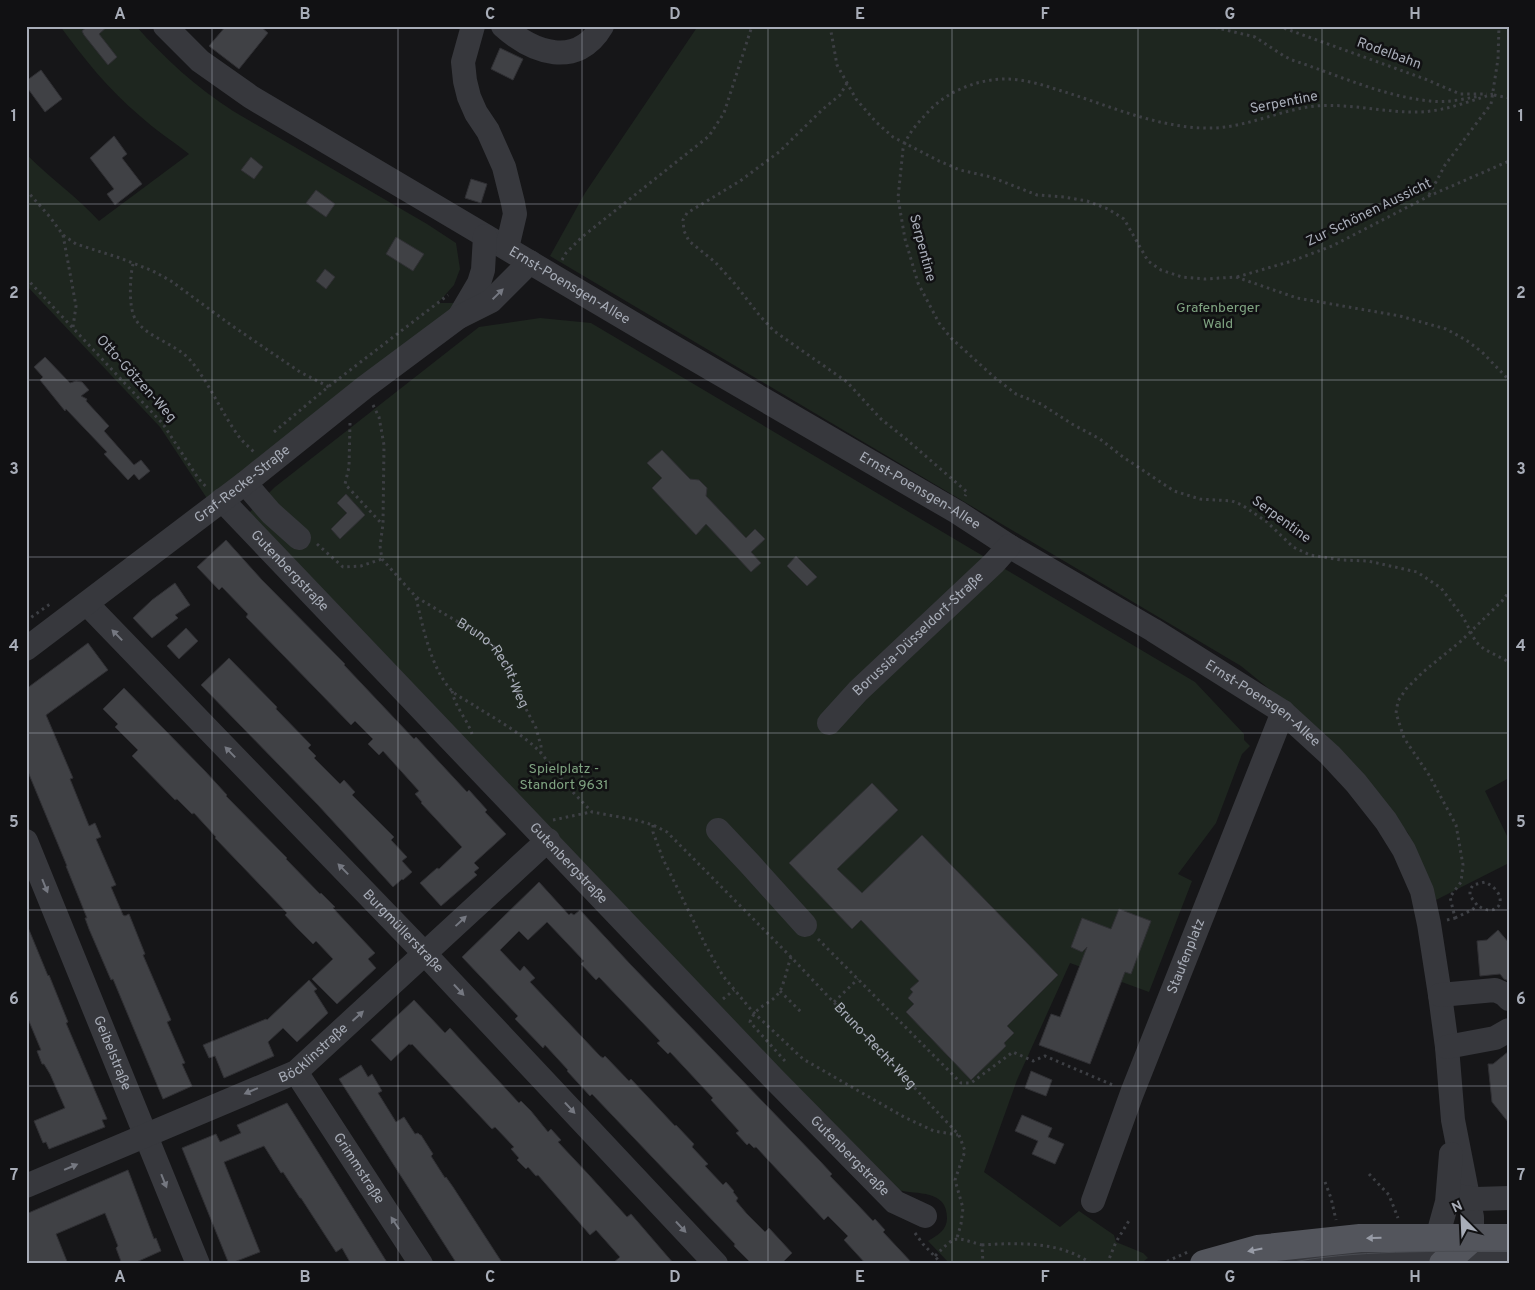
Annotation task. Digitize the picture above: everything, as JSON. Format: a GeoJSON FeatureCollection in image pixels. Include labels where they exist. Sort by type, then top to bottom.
{"type":"FeatureCollection","features":[{"type":"Feature","properties":{"kind":"main road"},"geometry":{"type":"LineString","coordinates":[[1204,1264],[1238,1253],[1273,1247],[1360,1238],[1509,1238]]}},
{"type":"Feature","properties":{"kind":"street","name":"Ernst-Poensgen-Allee"},"geometry":{"type":"LineString","coordinates":[[165,26],[200,61],[251,97],[957,512],[1009,546],[1152,630],[1283,712],[1330,755],[1356,783],[1386,821],[1404,850],[1422,891],[1429,924],[1447,1046],[1453,1120],[1446,1237]]}},
{"type":"Feature","properties":{"kind":"street"},"geometry":{"type":"LineString","coordinates":[[473,26],[463,62],[465,81],[476,113],[488,131],[502,161],[513,203],[515,214],[507,248]]}},
{"type":"Feature","properties":{"kind":"street"},"geometry":{"type":"LineString","coordinates":[[503,26],[518,39],[532,47],[552,54],[572,52],[587,44],[602,26]]}},
{"type":"Feature","properties":{"kind":"street","name":"Graf-Recke-Straße"},"geometry":{"type":"LineString","coordinates":[[459,317],[479,283],[483,270],[485,236]]}},
{"type":"Feature","properties":{"kind":"street","name":"Graf-Recke-Straße"},"geometry":{"type":"LineString","coordinates":[[26,649],[245,483],[357,394],[459,317],[491,301],[530,262]]}},
{"type":"Feature","properties":{"kind":"street"},"geometry":{"type":"LineString","coordinates":[[245,483],[271,513],[300,538]]}},
{"type":"Feature","properties":{"kind":"street","name":"Gutenbergstraße"},"geometry":{"type":"LineString","coordinates":[[222,500],[773,1078],[895,1202],[925,1216]]}},
{"type":"Feature","properties":{"kind":"street","name":"Borussia-Düsseldorf-Straße"},"geometry":{"type":"LineString","coordinates":[[829,723],[858,691],[994,563],[1009,546]]}},
{"type":"Feature","properties":{"kind":"street","name":"Burgmüllerstraße"},"geometry":{"type":"LineString","coordinates":[[87,604],[425,954],[716,1264]]}},
{"type":"Feature","properties":{"kind":"street","name":"Staufenplatz"},"geometry":{"type":"LineString","coordinates":[[1093,1201],[1132,1093],[1283,712]]}},
{"type":"Feature","properties":{"kind":"street"},"geometry":{"type":"LineString","coordinates":[[718,830],[805,925]]}},
{"type":"Feature","properties":{"kind":"street","name":"Böcklinstraße"},"geometry":{"type":"LineString","coordinates":[[26,1186],[296,1072],[425,954],[540,832]]}},
{"type":"Feature","properties":{"kind":"street","name":"Geibelstraße"},"geometry":{"type":"LineString","coordinates":[[26,841],[198,1264]]}},
{"type":"Feature","properties":{"kind":"street"},"geometry":{"type":"LineString","coordinates":[[1440,995],[1495,990],[1504,994],[1509,999]]}},
{"type":"Feature","properties":{"kind":"street"},"geometry":{"type":"LineString","coordinates":[[1447,1046],[1495,1038],[1509,1030]]}},
{"type":"Feature","properties":{"kind":"street","name":"Grimmstraße"},"geometry":{"type":"LineString","coordinates":[[296,1072],[422,1264]]}},
{"type":"Feature","properties":{"kind":"street"},"geometry":{"type":"LineString","coordinates":[[1295,1263],[1325,1259],[1400,1255],[1446,1237],[1509,1198]]}},
{"type":"Feature","properties":{"kind":"street"},"geometry":{"type":"LineString","coordinates":[[1446,1237],[1509,1253]]}},
{"type":"Feature","properties":{"kind":"path"},"geometry":{"type":"LineString","coordinates":[[552,275],[566,253],[582,237],[710,136],[724,113],[752,26]]}},
{"type":"Feature","properties":{"kind":"path"},"geometry":{"type":"LineString","coordinates":[[830,26],[837,66],[856,100],[893,137],[939,161],[960,170],[992,177],[1037,195],[1087,201],[1108,209],[1124,219],[1148,261],[1161,270],[1182,277],[1236,277],[1297,298],[1400,316],[1446,329],[1482,352],[1509,380]]}},
{"type":"Feature","properties":{"kind":"path"},"geometry":{"type":"LineString","coordinates":[[1209,26],[1255,37],[1292,60],[1381,91],[1431,101],[1447,101],[1493,94],[1509,98]]}},
{"type":"Feature","properties":{"kind":"path","name":"Rodelbahn"},"geometry":{"type":"LineString","coordinates":[[1278,26],[1460,94],[1493,94]]}},
{"type":"Feature","properties":{"kind":"path"},"geometry":{"type":"LineString","coordinates":[[1429,196],[1445,165],[1491,104],[1498,59],[1498,26]]}},
{"type":"Feature","properties":{"kind":"path","name":"Serpentine"},"geometry":{"type":"LineString","coordinates":[[1493,94],[1447,108],[1423,112],[1336,105],[1312,107],[1215,128],[1184,126],[1142,117],[1036,83],[997,79],[967,86],[937,103],[912,131],[903,149],[898,198],[905,239],[918,283],[939,323],[951,338],[1016,394],[1042,404],[1072,424],[1100,439],[1122,457],[1174,491],[1200,500],[1232,501],[1242,505],[1267,522],[1293,547],[1310,555],[1341,560],[1368,561],[1417,572],[1441,588],[1463,618],[1476,642],[1484,649],[1509,662]]}},
{"type":"Feature","properties":{"kind":"path"},"geometry":{"type":"LineString","coordinates":[[847,83],[840,95],[779,152],[740,182],[687,212],[682,220],[684,231],[689,241],[715,262],[774,331],[847,382],[881,419],[967,492],[957,512]]}},
{"type":"Feature","properties":{"kind":"path","name":"Zur Schönen Aussicht"},"geometry":{"type":"LineString","coordinates":[[1236,277],[1292,262],[1332,246],[1429,196],[1509,160]]}},
{"type":"Feature","properties":{"kind":"path"},"geometry":{"type":"LineString","coordinates":[[26,190],[63,235],[76,244],[153,271],[172,281],[231,325],[300,372],[328,387],[357,394],[378,417],[384,445],[383,524],[380,546],[382,559],[360,566],[343,567],[312,539],[300,538]]}},
{"type":"Feature","properties":{"kind":"path"},"geometry":{"type":"LineString","coordinates":[[63,235],[76,306],[73,327]]}},
{"type":"Feature","properties":{"kind":"path"},"geometry":{"type":"LineString","coordinates":[[133,264],[131,272],[131,302],[136,320],[145,329],[168,343],[190,360],[241,440],[253,450],[264,468]]}},
{"type":"Feature","properties":{"kind":"path","name":"Otto-Götzen-Weg"},"geometry":{"type":"LineString","coordinates":[[26,278],[163,424],[198,478],[222,500]]}},
{"type":"Feature","properties":{"kind":"path"},"geometry":{"type":"LineString","coordinates":[[357,394],[349,467],[345,484],[383,524]]}},
{"type":"Feature","properties":{"kind":"path","name":"Bruno-Recht-Weg"},"geometry":{"type":"LineString","coordinates":[[382,559],[416,597],[480,635],[494,647],[510,671],[516,690],[536,728],[541,753]]}},
{"type":"Feature","properties":{"kind":"path"},"geometry":{"type":"LineString","coordinates":[[1455,918],[1450,897],[1461,882],[1463,865],[1456,824],[1429,775],[1404,738],[1396,713],[1398,701],[1406,689],[1470,632],[1509,592]]}},
{"type":"Feature","properties":{"kind":"path","name":"Bruno-Recht-Weg"},"geometry":{"type":"LineString","coordinates":[[416,597],[423,630],[432,655],[440,673],[452,691],[519,735],[541,753],[569,788],[592,812]]}},
{"type":"Feature","properties":{"kind":"path"},"geometry":{"type":"LineString","coordinates":[[452,691],[459,710],[469,725],[473,742]]}},
{"type":"Feature","properties":{"kind":"path","name":"Bruno-Recht-Weg"},"geometry":{"type":"LineString","coordinates":[[540,832],[592,812],[653,825],[667,832],[791,957],[958,1135]]}},
{"type":"Feature","properties":{"kind":"path"},"geometry":{"type":"LineString","coordinates":[[653,825],[653,832],[663,859],[683,903],[706,946],[734,990],[753,1012],[803,1058],[904,1117],[934,1131],[958,1135],[965,1151],[955,1180],[963,1208],[957,1238]]}},
{"type":"Feature","properties":{"kind":"path"},"geometry":{"type":"LineString","coordinates":[[1485,882],[1497,890],[1501,896],[1499,904],[1490,911],[1484,910],[1477,904],[1470,896],[1470,890],[1473,885],[1485,882]]}},
{"type":"Feature","properties":{"kind":"path"},"geometry":{"type":"LineString","coordinates":[[1429,924],[1455,918],[1472,910],[1477,904]]}},
{"type":"Feature","properties":{"kind":"path"},"geometry":{"type":"LineString","coordinates":[[805,925],[961,1083],[971,1083],[1013,1052],[1033,1061],[1045,1056],[1132,1093]]}},
{"type":"Feature","properties":{"kind":"path"},"geometry":{"type":"LineString","coordinates":[[773,1078],[787,1064],[750,1022],[753,1012],[774,998],[780,991],[791,957]]}},
{"type":"Feature","properties":{"kind":"path"},"geometry":{"type":"LineString","coordinates":[[834,1002],[858,979]]}},
{"type":"Feature","properties":{"kind":"path"},"geometry":{"type":"LineString","coordinates":[[721,1001],[734,990]]}},
{"type":"Feature","properties":{"kind":"path"},"geometry":{"type":"LineString","coordinates":[[780,991],[802,1012]]}},
{"type":"Feature","properties":{"kind":"path"},"geometry":{"type":"LineString","coordinates":[[1369,1174],[1389,1195],[1399,1220]]}},
{"type":"Feature","properties":{"kind":"path"},"geometry":{"type":"LineString","coordinates":[[1325,1182],[1331,1198],[1338,1229]]}},
{"type":"Feature","properties":{"kind":"path"},"geometry":{"type":"LineString","coordinates":[[1107,1264],[1116,1242],[1130,1219]]}},
{"type":"Feature","properties":{"kind":"path"},"geometry":{"type":"LineString","coordinates":[[934,1256],[952,1239],[957,1238],[982,1245],[1016,1244],[1053,1248],[1071,1253],[1093,1264]]}},
{"type":"Feature","properties":{"kind":"path"},"geometry":{"type":"LineString","coordinates":[[982,1245],[982,1264]]}},
{"type":"Feature","properties":{"kind":"green space"},"geometry":{"type":"Polygon","coordinates":[[[60,26],[136,26],[182,72],[219,102],[427,224],[456,243],[460,269],[454,285],[438,303],[466,303],[208,500],[160,427],[26,285],[26,154],[99,221],[189,154],[146,121],[118,96],[60,26]]]}},
{"type":"Feature","properties":{"kind":"green space","name":"Grafenberger Wald"},"geometry":{"type":"Polygon","coordinates":[[[698,26],[1509,26],[1509,778],[1485,791],[1509,840],[1509,863],[1434,901],[1408,833],[1326,735],[1241,666],[550,256],[585,193],[698,26]]]}},
{"type":"Feature","properties":{"kind":"green space","name":"Spielplatz - Standort 9631"},"geometry":{"type":"Polygon","coordinates":[[[540,318],[591,323],[1195,682],[1244,734],[1244,740],[1250,746],[1242,754],[1216,823],[1178,874],[1192,881],[1149,992],[1070,963],[1017,1080],[984,1172],[1060,1227],[1079,1211],[1114,1235],[1116,1242],[1143,1253],[1148,1258],[1140,1264],[950,1264],[928,1241],[944,1229],[947,1222],[946,1209],[942,1202],[930,1195],[898,1190],[884,1183],[249,513],[275,487],[479,327],[540,318]]]}},
{"type":"Feature","properties":{"kind":"building"},"geometry":{"type":"Polygon","coordinates":[[[88,26],[108,26],[99,34],[117,57],[108,65],[84,35],[82,31],[88,26]]]}},
{"type":"Feature","properties":{"kind":"building"},"geometry":{"type":"Polygon","coordinates":[[[226,26],[260,26],[268,33],[239,69],[209,46],[226,26]]]}},
{"type":"Feature","properties":{"kind":"building"},"geometry":{"type":"Polygon","coordinates":[[[500,48],[523,59],[513,80],[491,69],[500,48]]]}},
{"type":"Feature","properties":{"kind":"building"},"geometry":{"type":"Polygon","coordinates":[[[41,70],[62,99],[45,112],[26,86],[26,81],[41,70]]]}},
{"type":"Feature","properties":{"kind":"building"},"geometry":{"type":"Polygon","coordinates":[[[114,136],[127,154],[122,158],[142,184],[115,205],[107,194],[114,189],[90,158],[114,136]]]}},
{"type":"Feature","properties":{"kind":"building"},"geometry":{"type":"Polygon","coordinates":[[[251,157],[263,167],[254,179],[241,170],[251,157]]]}},
{"type":"Feature","properties":{"kind":"building"},"geometry":{"type":"Polygon","coordinates":[[[471,179],[487,184],[481,203],[465,198],[471,179]]]}},
{"type":"Feature","properties":{"kind":"building"},"geometry":{"type":"Polygon","coordinates":[[[316,190],[335,204],[326,217],[306,203],[316,190]]]}},
{"type":"Feature","properties":{"kind":"building"},"geometry":{"type":"Polygon","coordinates":[[[396,237],[424,254],[413,271],[386,254],[396,237]]]}},
{"type":"Feature","properties":{"kind":"building"},"geometry":{"type":"Polygon","coordinates":[[[325,269],[335,277],[326,289],[316,281],[325,269]]]}},
{"type":"Feature","properties":{"kind":"building"},"geometry":{"type":"Polygon","coordinates":[[[45,357],[70,383],[82,382],[89,390],[81,396],[87,399],[86,401],[109,426],[104,431],[134,465],[141,460],[150,471],[139,480],[134,474],[128,480],[104,454],[107,452],[66,409],[65,411],[40,380],[43,377],[34,367],[45,357]]]}},
{"type":"Feature","properties":{"kind":"building"},"geometry":{"type":"Polygon","coordinates":[[[662,450],[690,479],[699,480],[707,488],[706,496],[746,538],[755,529],[765,539],[751,552],[761,563],[751,572],[706,524],[696,535],[652,488],[662,478],[647,463],[662,450]]]}},
{"type":"Feature","properties":{"kind":"building"},"geometry":{"type":"Polygon","coordinates":[[[346,494],[365,515],[340,539],[331,529],[347,513],[337,503],[346,494]]]}},
{"type":"Feature","properties":{"kind":"building"},"geometry":{"type":"Polygon","coordinates":[[[226,540],[414,739],[416,737],[467,792],[469,790],[487,810],[485,812],[506,834],[474,863],[479,868],[474,872],[477,875],[441,906],[420,883],[437,868],[439,869],[462,847],[421,803],[415,794],[419,791],[383,751],[379,755],[368,744],[373,739],[355,721],[351,725],[246,617],[248,614],[222,587],[219,590],[197,567],[226,540]]]}},
{"type":"Feature","properties":{"kind":"building"},"geometry":{"type":"Polygon","coordinates":[[[796,556],[817,577],[807,586],[787,566],[796,556]]]}},
{"type":"Feature","properties":{"kind":"building"},"geometry":{"type":"Polygon","coordinates":[[[175,583],[190,605],[175,615],[178,618],[152,638],[133,618],[152,600],[175,583]]]}},
{"type":"Feature","properties":{"kind":"building"},"geometry":{"type":"Polygon","coordinates":[[[186,628],[198,641],[179,659],[167,646],[186,628]]]}},
{"type":"Feature","properties":{"kind":"building"},"geometry":{"type":"Polygon","coordinates":[[[88,643],[108,670],[46,715],[73,778],[70,779],[89,826],[95,823],[101,837],[96,839],[116,885],[111,887],[123,915],[129,914],[145,954],[143,955],[171,1020],[167,1022],[185,1063],[182,1064],[192,1086],[163,1099],[113,979],[111,980],[89,929],[85,918],[87,918],[67,866],[26,767],[26,689],[88,643]]]}},
{"type":"Feature","properties":{"kind":"building"},"geometry":{"type":"Polygon","coordinates":[[[229,658],[311,745],[308,748],[316,756],[314,758],[340,784],[344,780],[355,792],[352,795],[394,837],[391,840],[407,857],[402,861],[412,872],[403,880],[393,887],[318,805],[201,685],[229,658]]]}},
{"type":"Feature","properties":{"kind":"building"},"geometry":{"type":"Polygon","coordinates":[[[124,688],[205,771],[286,859],[335,907],[333,908],[375,953],[368,959],[376,968],[337,1004],[312,979],[333,959],[316,941],[313,944],[296,927],[285,915],[287,913],[215,838],[194,813],[192,814],[177,799],[175,800],[132,756],[138,750],[115,727],[118,724],[103,709],[124,688]]]}},
{"type":"Feature","properties":{"kind":"building"},"geometry":{"type":"Polygon","coordinates":[[[872,783],[898,810],[837,869],[862,893],[922,835],[1058,975],[1007,1026],[1014,1033],[1004,1043],[1006,1046],[971,1080],[906,1012],[914,1004],[908,998],[913,992],[910,989],[919,981],[861,920],[852,929],[789,863],[872,783]]]}},
{"type":"Feature","properties":{"kind":"building"},"geometry":{"type":"Polygon","coordinates":[[[539,882],[569,915],[571,913],[574,915],[580,910],[820,1161],[832,1174],[830,1176],[873,1221],[875,1219],[885,1230],[883,1232],[913,1264],[866,1264],[844,1240],[848,1236],[828,1216],[824,1220],[756,1147],[754,1148],[749,1143],[747,1145],[736,1133],[739,1131],[711,1100],[713,1098],[670,1052],[668,1054],[657,1043],[660,1041],[599,977],[596,980],[581,964],[584,961],[547,922],[528,940],[519,931],[500,950],[520,971],[524,966],[535,978],[530,982],[600,1056],[603,1058],[605,1056],[629,1081],[631,1079],[676,1125],[694,1144],[692,1147],[708,1164],[705,1166],[723,1185],[726,1182],[734,1191],[738,1198],[736,1201],[747,1214],[765,1232],[769,1228],[792,1253],[781,1264],[752,1264],[734,1246],[735,1244],[592,1094],[590,1096],[545,1045],[543,1048],[515,1019],[518,1016],[462,957],[539,882]]]}},
{"type":"Feature","properties":{"kind":"building"},"geometry":{"type":"Polygon","coordinates":[[[1119,909],[1151,921],[1131,974],[1125,972],[1090,1064],[1039,1045],[1051,1014],[1060,1017],[1087,947],[1082,952],[1071,947],[1082,918],[1111,929],[1119,909]]]}},
{"type":"Feature","properties":{"kind":"building"},"geometry":{"type":"Polygon","coordinates":[[[27,925],[107,1119],[102,1120],[105,1127],[49,1149],[46,1142],[43,1143],[34,1121],[65,1108],[50,1074],[44,1064],[42,1064],[37,1051],[41,1050],[26,1014],[27,925]]]}},
{"type":"Feature","properties":{"kind":"building"},"geometry":{"type":"Polygon","coordinates":[[[1498,930],[1509,943],[1509,981],[1500,974],[1480,976],[1477,941],[1487,940],[1498,930]]]}},
{"type":"Feature","properties":{"kind":"building"},"geometry":{"type":"Polygon","coordinates":[[[309,980],[317,989],[314,991],[328,1013],[297,1042],[283,1028],[268,1042],[274,1056],[224,1078],[215,1056],[209,1058],[203,1045],[267,1020],[309,980]]]}},
{"type":"Feature","properties":{"kind":"building"},"geometry":{"type":"Polygon","coordinates":[[[414,1000],[445,1033],[450,1028],[519,1103],[521,1101],[531,1111],[548,1132],[551,1129],[561,1140],[558,1142],[627,1217],[631,1214],[674,1264],[612,1264],[620,1257],[596,1230],[590,1235],[538,1175],[536,1176],[528,1167],[526,1169],[517,1160],[519,1158],[511,1149],[514,1147],[495,1127],[492,1129],[412,1044],[409,1044],[391,1061],[371,1040],[414,1000]]]}},
{"type":"Feature","properties":{"kind":"building"},"geometry":{"type":"Polygon","coordinates":[[[1509,1051],[1509,1123],[1492,1102],[1488,1064],[1493,1064],[1509,1051]]]}},
{"type":"Feature","properties":{"kind":"building"},"geometry":{"type":"Polygon","coordinates":[[[361,1065],[368,1077],[372,1074],[382,1091],[378,1093],[396,1122],[404,1117],[415,1134],[421,1135],[433,1154],[431,1156],[503,1264],[457,1264],[339,1079],[361,1065]]]}},
{"type":"Feature","properties":{"kind":"building"},"geometry":{"type":"Polygon","coordinates":[[[1031,1071],[1052,1080],[1046,1096],[1025,1088],[1031,1071]]]}},
{"type":"Feature","properties":{"kind":"building"},"geometry":{"type":"Polygon","coordinates":[[[287,1103],[388,1264],[351,1264],[342,1248],[336,1252],[264,1146],[224,1162],[260,1252],[229,1264],[182,1148],[216,1134],[220,1142],[241,1133],[237,1125],[287,1103]]]}},
{"type":"Feature","properties":{"kind":"building"},"geometry":{"type":"Polygon","coordinates":[[[1022,1115],[1052,1128],[1048,1137],[1064,1144],[1055,1164],[1032,1154],[1038,1141],[1015,1131],[1022,1115]]]}},
{"type":"Feature","properties":{"kind":"building"},"geometry":{"type":"Polygon","coordinates":[[[128,1170],[154,1239],[156,1238],[161,1251],[132,1264],[122,1264],[116,1248],[118,1246],[105,1213],[56,1234],[68,1264],[26,1264],[26,1214],[128,1170]]]}},
{"type":"Feature","properties":{"kind":"tram line"},"geometry":{"type":"LineString","coordinates":[[1283,1264],[1310,1259],[1366,1254],[1509,1251]]}}]}
